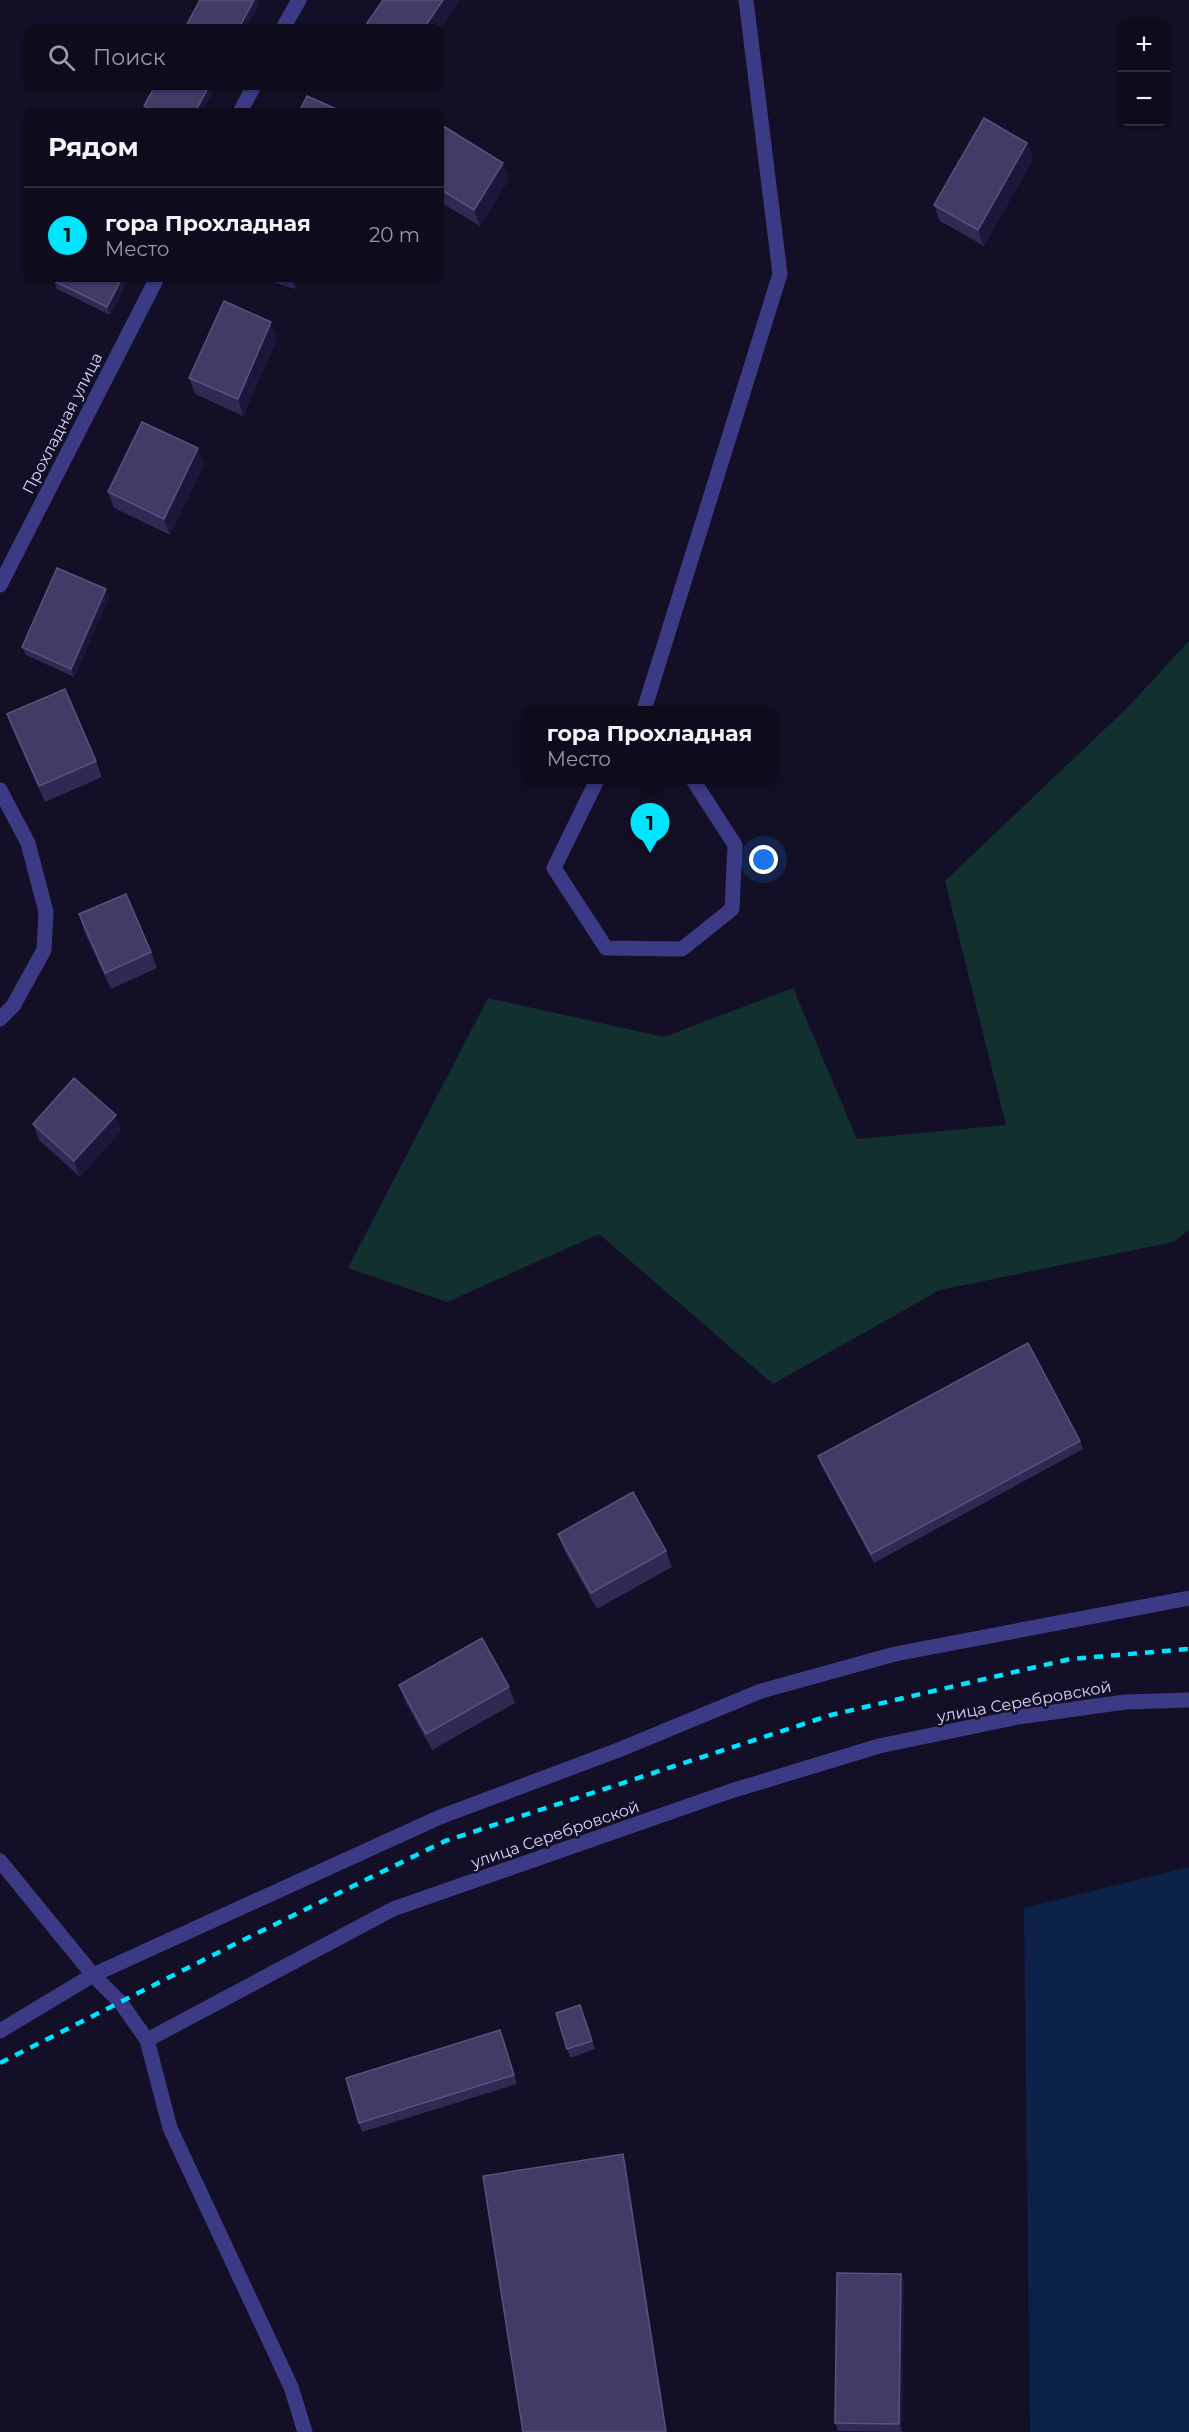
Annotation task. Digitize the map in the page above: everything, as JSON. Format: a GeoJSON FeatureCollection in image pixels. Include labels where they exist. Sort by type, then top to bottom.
{"type":"FeatureCollection","features":[{"type":"Feature","properties":{"kind":"street"},"geometry":{"type":"LineString","coordinates":[[285,24],[299,0]]}},
{"type":"Feature","properties":{"kind":"street"},"geometry":{"type":"LineString","coordinates":[[647,706],[780,274],[746,0]]}},
{"type":"Feature","properties":{"kind":"street"},"geometry":{"type":"LineString","coordinates":[[242,108],[252,90]]}},
{"type":"Feature","properties":{"kind":"street","name":"Прохладная улица"},"geometry":{"type":"LineString","coordinates":[[0,585],[155,282]]}},
{"type":"Feature","properties":{"kind":"street"},"geometry":{"type":"LineString","coordinates":[[595,784],[554,868],[606,948],[682,949],[732,909],[735,844],[696,784]]}},
{"type":"Feature","properties":{"kind":"street"},"geometry":{"type":"LineString","coordinates":[[0,790],[28,843],[46,912],[44,951],[13,1006],[0,1019]]}},
{"type":"Feature","properties":{"kind":"street"},"geometry":{"type":"LineString","coordinates":[[0,2031],[93,1975],[440,1816],[621,1749],[760,1691],[896,1654],[1189,1598]]}},
{"type":"Feature","properties":{"kind":"street","name":"улица Серебровской"},"geometry":{"type":"LineString","coordinates":[[147,2040],[393,1909],[731,1791],[879,1746],[1018,1717],[1125,1702],[1189,1700]]}},
{"type":"Feature","properties":{"kind":"street"},"geometry":{"type":"LineString","coordinates":[[0,1861],[93,1975],[121,2002],[147,2040],[170,2128],[291,2386],[305,2432]]}},
{"type":"Feature","properties":{"kind":"green space"},"geometry":{"type":"Polygon","coordinates":[[[1189,641],[1189,1230],[1173,1242],[940,1290],[773,1384],[599,1234],[447,1302],[348,1268],[488,998],[664,1037],[793,988],[857,1139],[1006,1125],[945,881],[1128,707],[1189,641]]]}},
{"type":"Feature","properties":{"kind":"water"},"geometry":{"type":"Polygon","coordinates":[[[1189,1867],[1189,2432],[1030,2432],[1024,1908],[1189,1867]]]}},
{"type":"Feature","properties":{"kind":"building"},"geometry":{"type":"Polygon","coordinates":[[[200,0],[254,0],[241,24],[187,24],[200,0]]]}},
{"type":"Feature","properties":{"kind":"building"},"geometry":{"type":"Polygon","coordinates":[[[383,0],[443,0],[427,24],[367,23],[383,0]]]}},
{"type":"Feature","properties":{"kind":"building"},"geometry":{"type":"Polygon","coordinates":[[[153,90],[207,90],[197,108],[148,108],[144,106],[153,90]]]}},
{"type":"Feature","properties":{"kind":"building"},"geometry":{"type":"Polygon","coordinates":[[[307,96],[334,108],[301,108],[307,96]]]}},
{"type":"Feature","properties":{"kind":"building"},"geometry":{"type":"Polygon","coordinates":[[[984,118],[1027,143],[978,230],[934,205],[984,118]]]}},
{"type":"Feature","properties":{"kind":"building"},"geometry":{"type":"Polygon","coordinates":[[[444,126],[503,163],[474,210],[444,191],[444,126]]]}},
{"type":"Feature","properties":{"kind":"building"},"geometry":{"type":"Polygon","coordinates":[[[56,282],[120,282],[107,307],[56,282]]]}},
{"type":"Feature","properties":{"kind":"building"},"geometry":{"type":"Polygon","coordinates":[[[224,301],[271,322],[238,399],[189,378],[224,301]]]}},
{"type":"Feature","properties":{"kind":"building"},"geometry":{"type":"Polygon","coordinates":[[[142,422],[198,448],[164,519],[108,492],[142,422]]]}},
{"type":"Feature","properties":{"kind":"building"},"geometry":{"type":"Polygon","coordinates":[[[57,568],[106,589],[71,669],[22,647],[57,568]]]}},
{"type":"Feature","properties":{"kind":"building"},"geometry":{"type":"Polygon","coordinates":[[[65,689],[96,761],[39,786],[7,714],[65,689]]]}},
{"type":"Feature","properties":{"kind":"building"},"geometry":{"type":"Polygon","coordinates":[[[126,894],[151,952],[105,973],[79,914],[126,894]]]}},
{"type":"Feature","properties":{"kind":"building"},"geometry":{"type":"Polygon","coordinates":[[[74,1078],[116,1115],[74,1161],[33,1124],[74,1078]]]}},
{"type":"Feature","properties":{"kind":"building"},"geometry":{"type":"Polygon","coordinates":[[[1028,1343],[1080,1441],[871,1554],[818,1456],[1028,1343]]]}},
{"type":"Feature","properties":{"kind":"building"},"geometry":{"type":"Polygon","coordinates":[[[633,1492],[666,1551],[591,1593],[558,1534],[633,1492]]]}},
{"type":"Feature","properties":{"kind":"building"},"geometry":{"type":"Polygon","coordinates":[[[482,1638],[509,1687],[426,1734],[399,1685],[482,1638]]]}},
{"type":"Feature","properties":{"kind":"building"},"geometry":{"type":"Polygon","coordinates":[[[580,2005],[592,2041],[567,2049],[556,2013],[580,2005]]]}},
{"type":"Feature","properties":{"kind":"building"},"geometry":{"type":"Polygon","coordinates":[[[500,2030],[514,2075],[359,2123],[346,2078],[500,2030]]]}},
{"type":"Feature","properties":{"kind":"building"},"geometry":{"type":"Polygon","coordinates":[[[623,2154],[666,2432],[523,2432],[483,2176],[623,2154]]]}},
{"type":"Feature","properties":{"kind":"building"},"geometry":{"type":"Polygon","coordinates":[[[837,2273],[901,2274],[899,2424],[835,2423],[837,2273]]]}},
{"type":"Feature","properties":{"kind":"railway"},"geometry":{"type":"LineString","coordinates":[[0,2063],[445,1841],[831,1715],[1070,1659],[1189,1649]]}},
{"type":"Feature","properties":{"kind":"place","name":"гора Прохладная"},"geometry":{"type":"Point","coordinates":[650,853]}}]}
